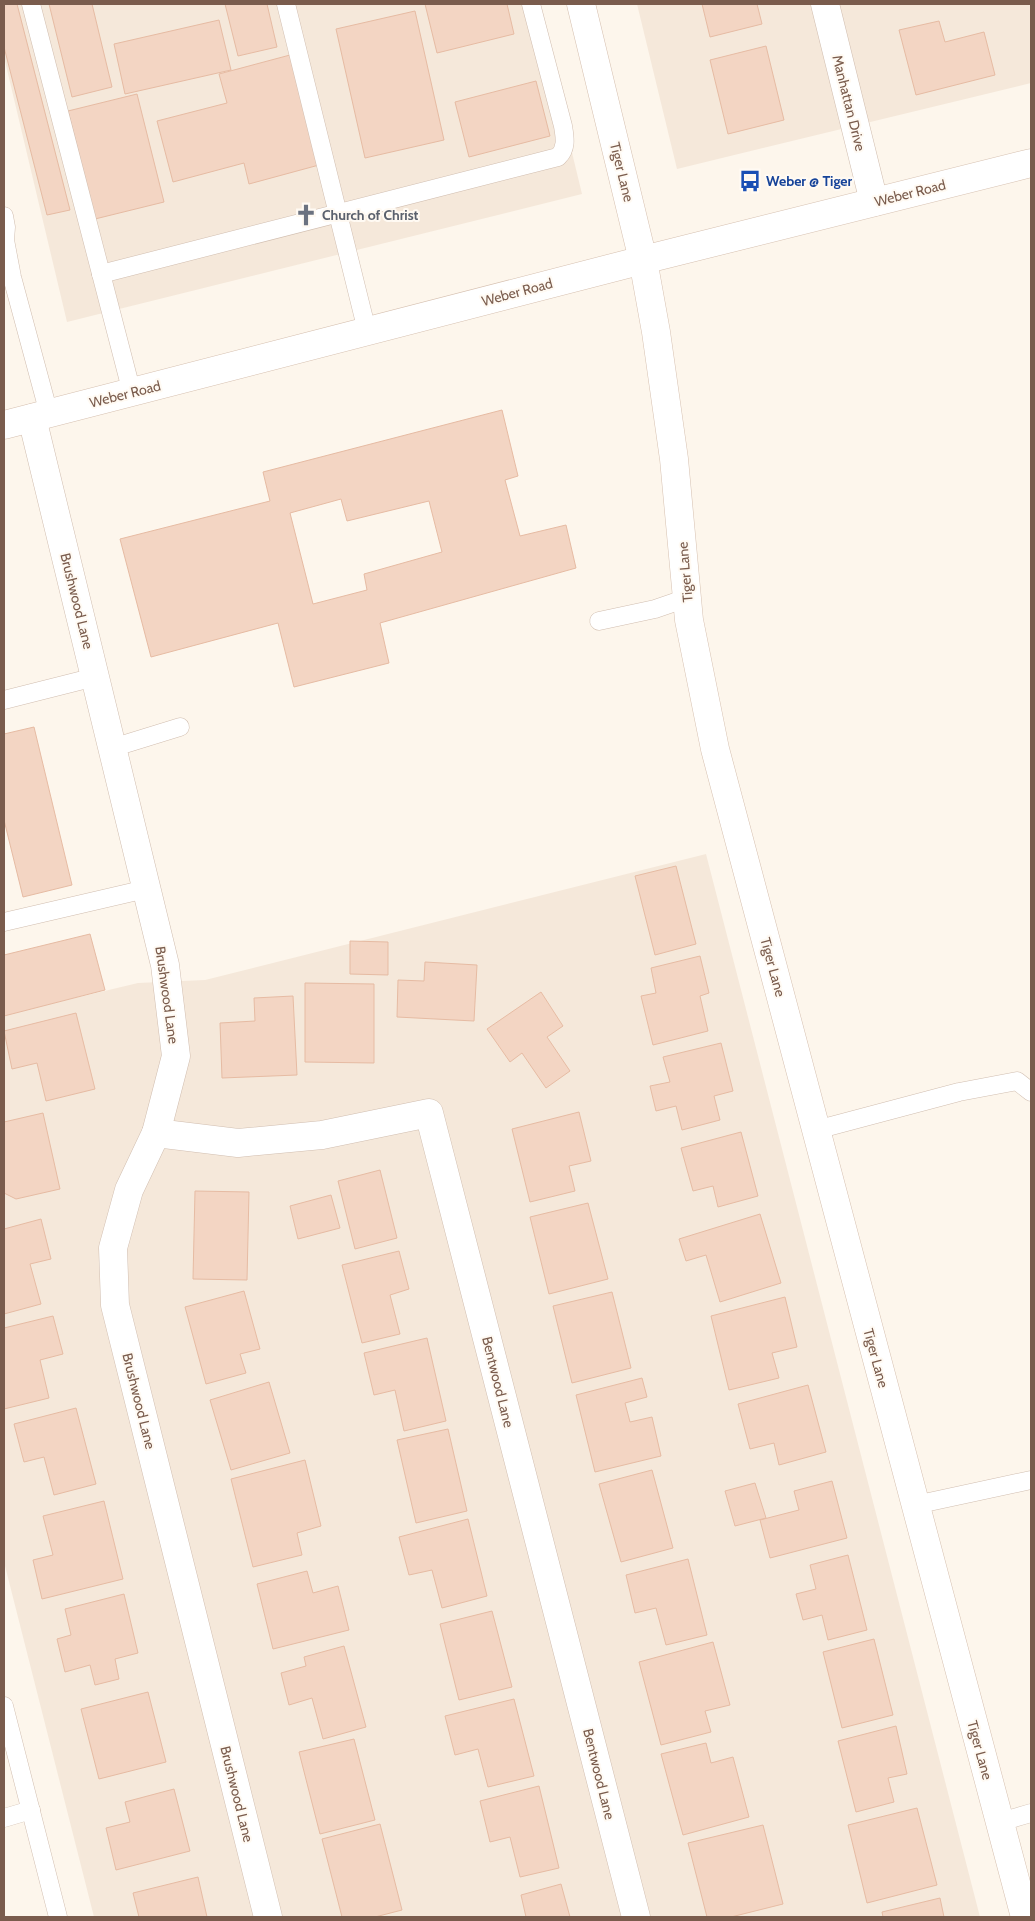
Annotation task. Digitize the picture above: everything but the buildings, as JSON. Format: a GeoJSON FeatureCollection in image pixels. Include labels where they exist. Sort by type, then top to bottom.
{"type":"FeatureCollection","features":[{"type":"Feature","properties":{"kind":"street","name":"Tiger Lane"},"geometry":{"type":"LineString","coordinates":[[581,4],[643,260],[656,332],[674,459],[689,620],[715,749],[1025,1917]]}},
{"type":"Feature","properties":{"kind":"street","name":"Manhattan Drive"},"geometry":{"type":"LineString","coordinates":[[825,4],[874,202]]}},
{"type":"Feature","properties":{"kind":"street","name":"Weber Road"},"geometry":{"type":"LineString","coordinates":[[4,425],[643,260],[1031,163]]}},
{"type":"Feature","properties":{"kind":"street","name":"Brushwood Lane"},"geometry":{"type":"LineString","coordinates":[[41,416],[95,677],[165,965],[176,1056],[156,1133],[129,1190],[113,1248],[115,1305],[268,1917]]}},
{"type":"Feature","properties":{"kind":"street","name":"Bentwood Lane"},"geometry":{"type":"LineString","coordinates":[[156,1133],[238,1143],[322,1135],[429,1113],[636,1917]]}},
{"type":"Feature","properties":{"kind":"lane"},"geometry":{"type":"LineString","coordinates":[[31,4],[132,392]]}},
{"type":"Feature","properties":{"kind":"lane"},"geometry":{"type":"LineString","coordinates":[[286,4],[367,331]]}},
{"type":"Feature","properties":{"kind":"lane"},"geometry":{"type":"LineString","coordinates":[[101,274],[558,157],[563,152],[565,142],[563,126],[531,4]]}},
{"type":"Feature","properties":{"kind":"lane"},"geometry":{"type":"LineString","coordinates":[[4,216],[8,277],[41,416]]}},
{"type":"Feature","properties":{"kind":"lane"},"geometry":{"type":"LineString","coordinates":[[599,621],[655,609],[687,598]]}},
{"type":"Feature","properties":{"kind":"lane"},"geometry":{"type":"LineString","coordinates":[[4,700],[95,677]]}},
{"type":"Feature","properties":{"kind":"lane"},"geometry":{"type":"LineString","coordinates":[[112,748],[180,727]]}},
{"type":"Feature","properties":{"kind":"lane"},"geometry":{"type":"LineString","coordinates":[[4,922],[146,889]]}},
{"type":"Feature","properties":{"kind":"lane"},"geometry":{"type":"LineString","coordinates":[[816,1130],[959,1092],[1017,1081],[1031,1092]]}},
{"type":"Feature","properties":{"kind":"lane"},"geometry":{"type":"LineString","coordinates":[[915,1505],[1031,1480]]}},
{"type":"Feature","properties":{"kind":"lane"},"geometry":{"type":"LineString","coordinates":[[4,1706],[58,1917]]}},
{"type":"Feature","properties":{"kind":"lane"},"geometry":{"type":"LineString","coordinates":[[4,1818],[31,1810]]}},
{"type":"Feature","properties":{"kind":"lane"},"geometry":{"type":"LineString","coordinates":[[1000,1822],[1031,1813]]}},
{"type":"Feature","properties":{"kind":"shaded area"},"geometry":{"type":"Polygon","coordinates":[[[4,4],[536,4],[582,194],[67,322],[4,57],[4,4]]]}},
{"type":"Feature","properties":{"kind":"shaded area"},"geometry":{"type":"Polygon","coordinates":[[[637,4],[1031,4],[1031,83],[677,169],[637,4]]]}},
{"type":"Feature","properties":{"kind":"shaded area"},"geometry":{"type":"Polygon","coordinates":[[[706,854],[980,1917],[94,1917],[4,1562],[4,1015],[138,983],[205,980],[706,854]]]}},
{"type":"Feature","properties":{"kind":"place","name":"Weber @ Tiger"},"geometry":{"type":"Point","coordinates":[750,181]}},
{"type":"Feature","properties":{"kind":"place","name":"Church of Christ"},"geometry":{"type":"Point","coordinates":[306,215]}}]}
